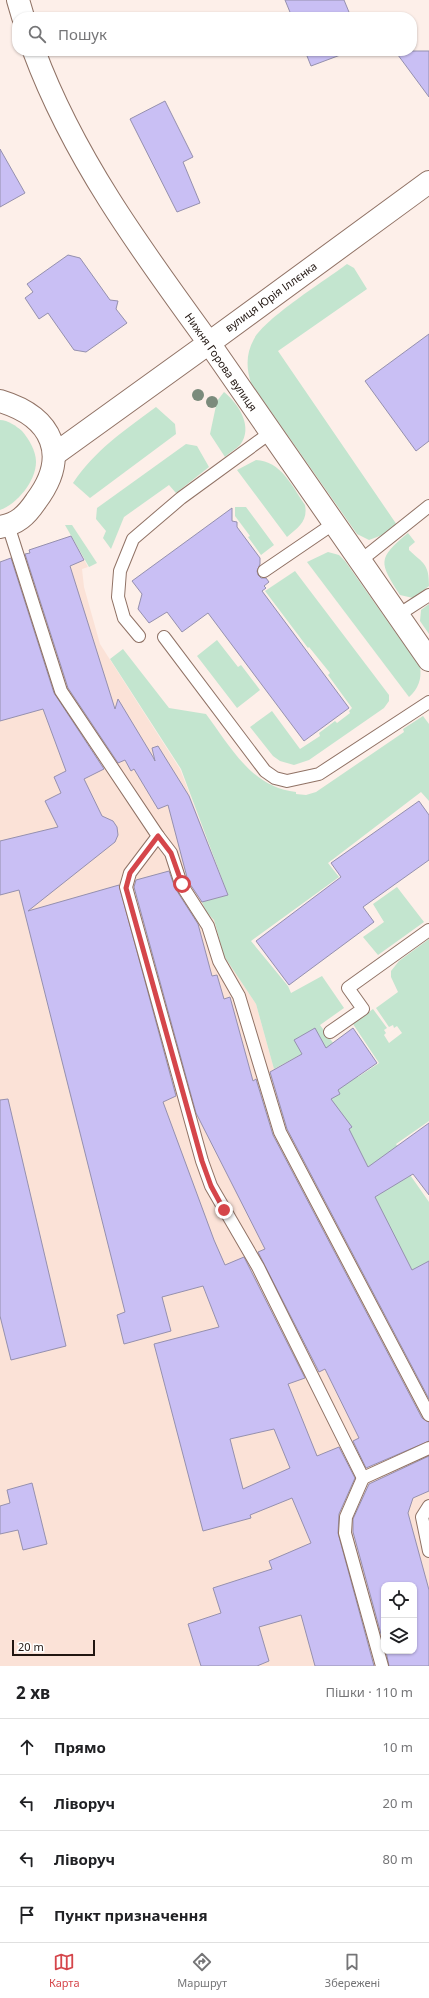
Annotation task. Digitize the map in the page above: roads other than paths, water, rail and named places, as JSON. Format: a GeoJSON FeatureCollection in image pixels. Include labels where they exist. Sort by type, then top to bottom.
{"type":"FeatureCollection","features":[{"type":"Feature","properties":{"kind":"street"},"geometry":{"type":"LineString","coordinates":[[18,0],[22,12]]}},
{"type":"Feature","properties":{"kind":"street","name":"Нижня Горова вулиця"},"geometry":{"type":"LineString","coordinates":[[36,56],[49,90],[72,139],[140,248],[429,660]]}},
{"type":"Feature","properties":{"kind":"street","name":"вулиця Юрія Іллєнка"},"geometry":{"type":"LineString","coordinates":[[55,454],[429,182]]}},
{"type":"Feature","properties":{"kind":"street"},"geometry":{"type":"LineString","coordinates":[[0,402],[18,407],[34,418],[48,433],[55,454],[52,474],[43,493],[31,508],[13,525],[4,526]]}},
{"type":"Feature","properties":{"kind":"lane"},"geometry":{"type":"LineString","coordinates":[[139,636],[124,618],[118,597],[120,571],[133,539],[181,498],[270,433]]}},
{"type":"Feature","properties":{"kind":"lane"},"geometry":{"type":"LineString","coordinates":[[360,561],[429,506]]}},
{"type":"Feature","properties":{"kind":"lane"},"geometry":{"type":"LineString","coordinates":[[264,571],[333,524]]}},
{"type":"Feature","properties":{"kind":"lane"},"geometry":{"type":"LineString","coordinates":[[4,526],[61,691],[158,836],[171,853],[182,884],[208,926],[218,961],[239,996],[280,1132],[429,1415]]}},
{"type":"Feature","properties":{"kind":"lane"},"geometry":{"type":"LineString","coordinates":[[398,615],[429,595]]}},
{"type":"Feature","properties":{"kind":"lane"},"geometry":{"type":"LineString","coordinates":[[164,637],[265,771],[275,778],[287,781],[319,774],[429,702]]}},
{"type":"Feature","properties":{"kind":"lane"},"geometry":{"type":"LineString","coordinates":[[158,836],[130,873],[126,888],[202,1161],[211,1186],[258,1267],[363,1478]]}},
{"type":"Feature","properties":{"kind":"lane"},"geometry":{"type":"LineString","coordinates":[[330,1032],[363,1009],[348,988],[429,930]]}},
{"type":"Feature","properties":{"kind":"lane"},"geometry":{"type":"LineString","coordinates":[[382,1666],[345,1533],[346,1517],[363,1478],[429,1448]]}},
{"type":"Feature","properties":{"kind":"lane"},"geometry":{"type":"LineString","coordinates":[[429,1506],[422,1517],[429,1551]]}}]}
